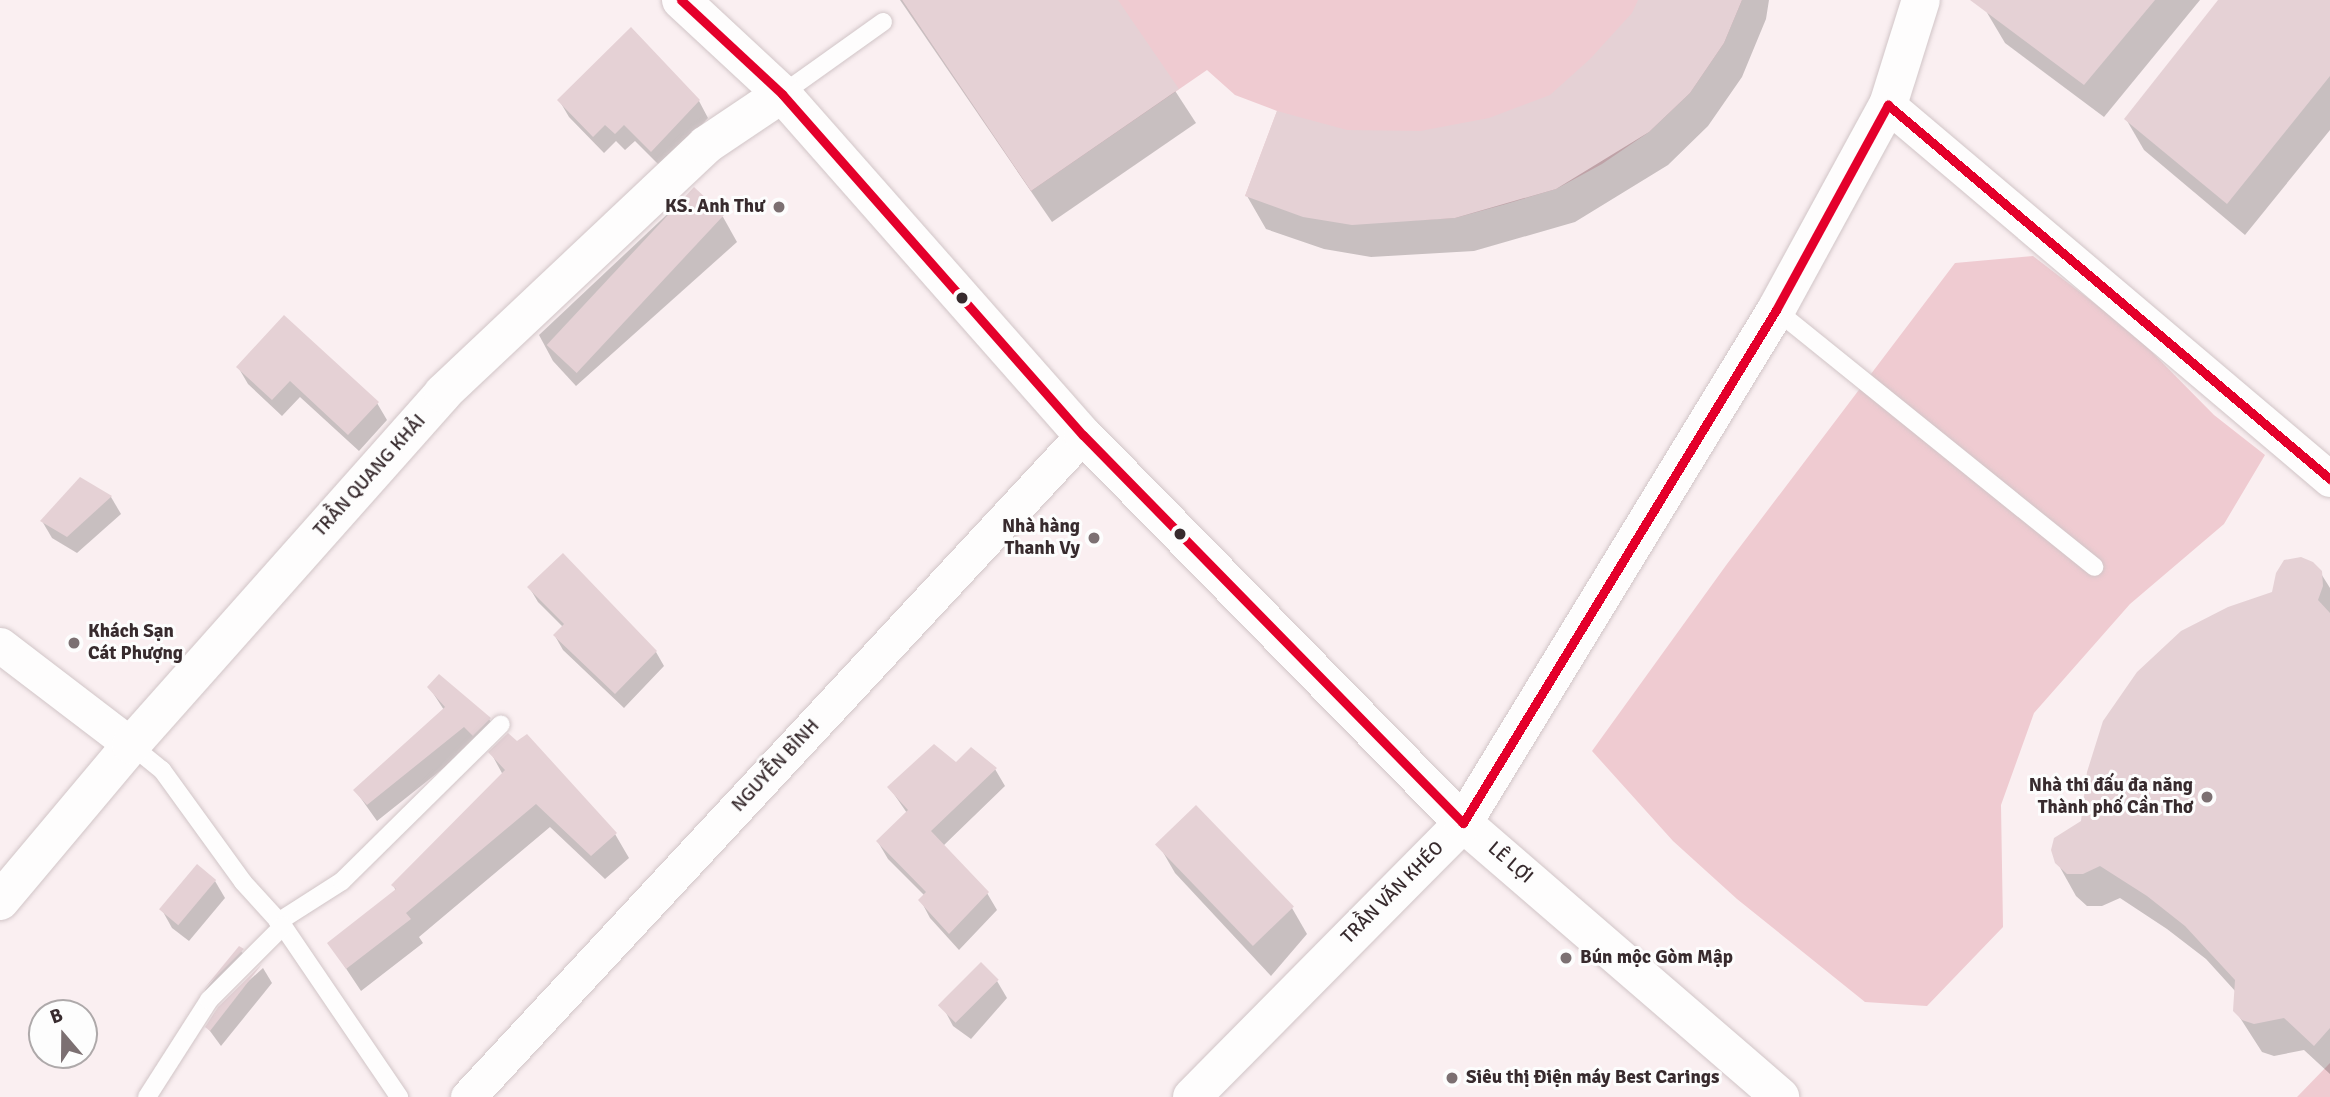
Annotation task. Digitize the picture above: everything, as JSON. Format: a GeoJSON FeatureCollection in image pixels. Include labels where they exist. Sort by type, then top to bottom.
{"type":"FeatureCollection","features":[{"type":"Feature","properties":{"kind":"street","name":"LÊ LỢI"},"geometry":{"type":"LineString","coordinates":[[681,0],[782,94],[1083,435],[1463,823],[1780,1097]]}},
{"type":"Feature","properties":{"kind":"street","name":"TRẦN VĂN KHÉO"},"geometry":{"type":"LineString","coordinates":[[1192,1097],[1463,823],[1776,310],[1888,105],[1921,0]]}},
{"type":"Feature","properties":{"kind":"street","name":"TRẦN QUANG KHẢI"},"geometry":{"type":"LineString","coordinates":[[1,899],[131,745],[443,393],[706,145],[782,94]]}},
{"type":"Feature","properties":{"kind":"street"},"geometry":{"type":"LineString","coordinates":[[1888,105],[2330,479]]}},
{"type":"Feature","properties":{"kind":"street","name":"NGUYỄN BÌNH"},"geometry":{"type":"LineString","coordinates":[[468,1097],[1083,435]]}},
{"type":"Feature","properties":{"kind":"street"},"geometry":{"type":"LineString","coordinates":[[0,645],[131,745]]}},
{"type":"Feature","properties":{"kind":"lane"},"geometry":{"type":"LineString","coordinates":[[782,94],[883,22]]}},
{"type":"Feature","properties":{"kind":"lane"},"geometry":{"type":"LineString","coordinates":[[1776,310],[2094,567]]}},
{"type":"Feature","properties":{"kind":"lane"},"geometry":{"type":"LineString","coordinates":[[148,1097],[209,1000],[281,924],[342,881],[501,724]]}},
{"type":"Feature","properties":{"kind":"lane"},"geometry":{"type":"LineString","coordinates":[[131,745],[162,770],[243,882],[281,924],[400,1097]]}},
{"type":"Feature","properties":{"kind":"shaded area"},"geometry":{"type":"Polygon","coordinates":[[[902,0],[1742,0],[1724,43],[1690,93],[1649,132],[1602,164],[1556,189],[1506,204],[1455,218],[1400,221],[1245,196],[1277,111],[1235,95],[1207,70],[1031,191],[902,0]]]}},
{"type":"Feature","properties":{"kind":"shaded area"},"geometry":{"type":"Polygon","coordinates":[[[2033,256],[2133,333],[2214,415],[2265,455],[2224,524],[2130,604],[2034,713],[2001,805],[2003,927],[1927,1006],[1865,1002],[1737,899],[1673,841],[1592,751],[1727,564],[1955,263],[2033,256]]]}},
{"type":"Feature","properties":{"kind":"shaded area"},"geometry":{"type":"Polygon","coordinates":[[[2330,1063],[2330,1097],[2297,1097],[2330,1063]]]}},
{"type":"Feature","properties":{"kind":"building"},"geometry":{"type":"Polygon","coordinates":[[[902,0],[1118,0],[1179,89],[1031,191],[902,0]]]}},
{"type":"Feature","properties":{"kind":"building"},"geometry":{"type":"Polygon","coordinates":[[[1638,0],[1742,0],[1724,43],[1690,93],[1649,132],[1556,189],[1455,218],[1352,225],[1303,217],[1245,196],[1277,111],[1347,130],[1420,131],[1489,118],[1550,95],[1590,59],[1632,13],[1638,0]]]}},
{"type":"Feature","properties":{"kind":"building"},"geometry":{"type":"Polygon","coordinates":[[[1970,0],[2155,0],[2084,85],[1970,0]]]}},
{"type":"Feature","properties":{"kind":"building"},"geometry":{"type":"Polygon","coordinates":[[[2218,0],[2330,0],[2330,76],[2227,204],[2124,119],[2218,0]]]}},
{"type":"Feature","properties":{"kind":"building"},"geometry":{"type":"Polygon","coordinates":[[[631,27],[700,100],[651,152],[624,125],[615,134],[605,125],[593,137],[557,100],[631,27]]]}},
{"type":"Feature","properties":{"kind":"building"},"geometry":{"type":"Polygon","coordinates":[[[694,187],[724,215],[577,373],[547,345],[694,187]]]}},
{"type":"Feature","properties":{"kind":"building"},"geometry":{"type":"Polygon","coordinates":[[[284,315],[379,402],[348,435],[290,381],[272,400],[236,367],[284,315]]]}},
{"type":"Feature","properties":{"kind":"building"},"geometry":{"type":"Polygon","coordinates":[[[80,477],[112,496],[67,537],[40,521],[80,477]]]}},
{"type":"Feature","properties":{"kind":"building"},"geometry":{"type":"Polygon","coordinates":[[[563,553],[657,651],[615,694],[553,635],[564,624],[527,587],[563,553]]]}},
{"type":"Feature","properties":{"kind":"building","name":"Nhà thi đấu đa năng Thành phố Cần Thơ"},"geometry":{"type":"Polygon","coordinates":[[[2301,557],[2313,562],[2322,571],[2323,586],[2318,600],[2330,613],[2330,1028],[2314,1046],[2284,1018],[2254,1024],[2242,1020],[2233,1011],[2235,980],[2185,926],[2147,896],[2100,866],[2083,874],[2067,874],[2055,863],[2051,850],[2054,838],[2081,821],[2087,772],[2103,721],[2137,672],[2181,631],[2228,607],[2272,592],[2276,573],[2284,560],[2301,557]]]}},
{"type":"Feature","properties":{"kind":"building"},"geometry":{"type":"Polygon","coordinates":[[[439,674],[491,718],[473,736],[464,727],[367,805],[353,790],[445,707],[427,687],[439,674]]]}},
{"type":"Feature","properties":{"kind":"building"},"geometry":{"type":"Polygon","coordinates":[[[508,733],[517,741],[527,734],[617,833],[591,856],[536,804],[406,913],[411,919],[346,969],[327,943],[396,889],[391,885],[505,770],[488,752],[508,733]]]}},
{"type":"Feature","properties":{"kind":"building"},"geometry":{"type":"Polygon","coordinates":[[[934,744],[956,762],[971,747],[997,768],[931,831],[989,892],[949,934],[918,900],[926,892],[876,841],[908,810],[887,787],[934,744]]]}},
{"type":"Feature","properties":{"kind":"building"},"geometry":{"type":"Polygon","coordinates":[[[1196,805],[1294,906],[1253,946],[1155,845],[1196,805]]]}},
{"type":"Feature","properties":{"kind":"building"},"geometry":{"type":"Polygon","coordinates":[[[197,864],[216,880],[178,925],[159,909],[197,864]]]}},
{"type":"Feature","properties":{"kind":"building"},"geometry":{"type":"Polygon","coordinates":[[[239,946],[244,949],[203,990],[239,946]]]}},
{"type":"Feature","properties":{"kind":"building"},"geometry":{"type":"Polygon","coordinates":[[[981,962],[999,980],[956,1023],[938,1005],[981,962]]]}},
{"type":"Feature","properties":{"kind":"building"},"geometry":{"type":"Polygon","coordinates":[[[262,964],[210,1031],[205,1027],[218,1007],[262,964]]]}},
{"type":"Feature","properties":{"kind":"transit line"},"geometry":{"type":"LineString","coordinates":[[681,0],[782,94],[1083,435],[1463,823]]}},
{"type":"Feature","properties":{"kind":"transit line"},"geometry":{"type":"LineString","coordinates":[[1888,105],[2330,479]]}},
{"type":"Feature","properties":{"kind":"transit line"},"geometry":{"type":"LineString","coordinates":[[1463,823],[1776,310],[1888,105]]}},
{"type":"Feature","properties":{"kind":"place","name":"KS. Anh Thư"},"geometry":{"type":"Point","coordinates":[779,207]}},
{"type":"Feature","properties":{"kind":"place","name":"Nhà hàng Thanh Vy"},"geometry":{"type":"Point","coordinates":[1094,538]}},
{"type":"Feature","properties":{"kind":"place","name":"Khách Sạn Cát Phượng"},"geometry":{"type":"Point","coordinates":[74,643]}},
{"type":"Feature","properties":{"kind":"place","name":"Nhà thi đấu đa năng Thành phố Cần Thơ"},"geometry":{"type":"Point","coordinates":[2207,797]}},
{"type":"Feature","properties":{"kind":"place","name":"Bún mộc Gòm Mập"},"geometry":{"type":"Point","coordinates":[1566,958]}},
{"type":"Feature","properties":{"kind":"place","name":"Siêu thị Điện máy Best Carings"},"geometry":{"type":"Point","coordinates":[1452,1078]}}]}
